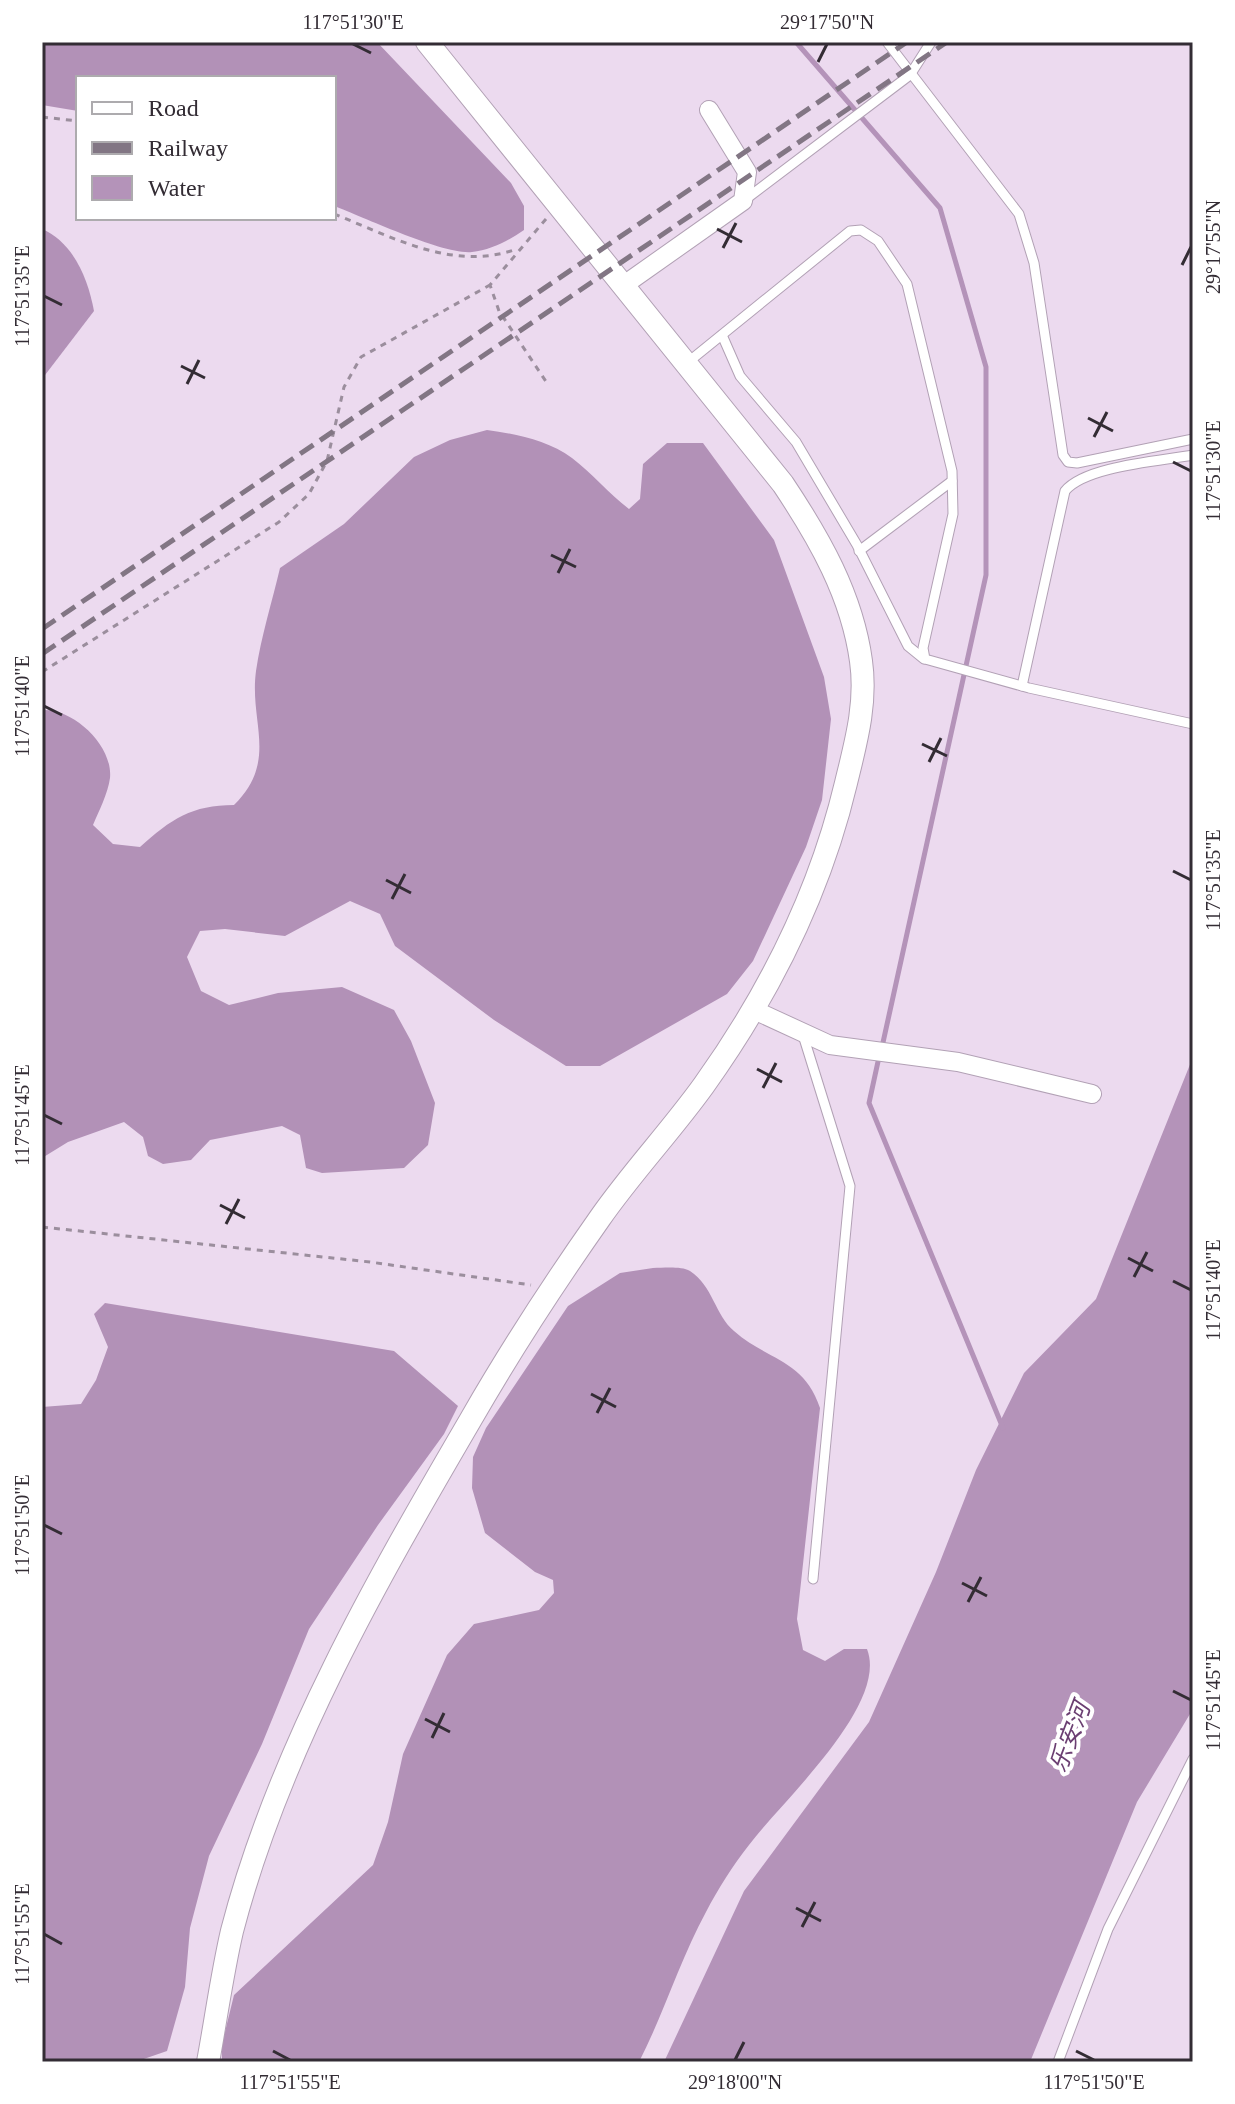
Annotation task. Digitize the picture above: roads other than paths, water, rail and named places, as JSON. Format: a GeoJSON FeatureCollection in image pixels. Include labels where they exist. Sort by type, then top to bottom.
{"type":"FeatureCollection","features":[{"type":"Feature","properties":{"kind":"street"},"geometry":{"type":"LineString","coordinates":[[208,2062],[232,1931],[283,1780],[347,1644],[472,1416],[601,1216],[703,1086],[754,1010],[795,931],[834,834],[864,704],[861,658],[847,603],[824,545],[766,461],[684,365],[624,285],[427,42]]}},
{"type":"Feature","properties":{"kind":"street"},"geometry":{"type":"LineString","coordinates":[[624,285],[743,201],[747,172],[709,110]]}},
{"type":"Feature","properties":{"kind":"street"},"geometry":{"type":"LineString","coordinates":[[754,1010],[830,1045],[958,1062],[1092,1094]]}},
{"type":"Feature","properties":{"kind":"lane"},"geometry":{"type":"LineString","coordinates":[[887,42],[1019,214],[1034,263],[1063,455],[1068,462],[1077,463],[1193,439]]}},
{"type":"Feature","properties":{"kind":"lane"},"geometry":{"type":"LineString","coordinates":[[743,201],[910,75],[931,42]]}},
{"type":"Feature","properties":{"kind":"lane"},"geometry":{"type":"LineString","coordinates":[[684,365],[850,231],[861,230],[878,241],[907,284],[952,481],[953,514],[923,648],[925,659]]}},
{"type":"Feature","properties":{"kind":"lane"},"geometry":{"type":"LineString","coordinates":[[722,335],[740,376],[796,442],[859,551],[908,646],[925,659],[953,668],[1193,724]]}},
{"type":"Feature","properties":{"kind":"lane"},"geometry":{"type":"LineString","coordinates":[[1022,686],[1065,491],[1090,475],[1193,455]]}},
{"type":"Feature","properties":{"kind":"lane"},"geometry":{"type":"LineString","coordinates":[[859,551],[952,481]]}},
{"type":"Feature","properties":{"kind":"lane"},"geometry":{"type":"LineString","coordinates":[[802,1032],[850,1186],[813,1579]]}},
{"type":"Feature","properties":{"kind":"lane"},"geometry":{"type":"LineString","coordinates":[[1058,2062],[1108,1929],[1193,1759]]}},
{"type":"Feature","properties":{"kind":"water","name":"乐安河"},"geometry":{"type":"Polygon","coordinates":[[[1193,1057],[1193,1709],[1137,1802],[1030,2062],[664,2062],[744,1891],[869,1722],[936,1572],[976,1470],[1024,1373],[1096,1299],[1193,1057]]]}},
{"type":"Feature","properties":{"kind":"waterway"},"geometry":{"type":"LineString","coordinates":[[796,42],[940,208],[986,367],[986,575],[882,1047]]}},
{"type":"Feature","properties":{"kind":"waterway"},"geometry":{"type":"LineString","coordinates":[[879,1057],[869,1103],[1003,1428]]}},
{"type":"Feature","properties":{"kind":"railway"},"geometry":{"type":"LineString","coordinates":[[42,629],[907,42]]}},
{"type":"Feature","properties":{"kind":"railway"},"geometry":{"type":"LineString","coordinates":[[42,654],[947,42]]}}]}
